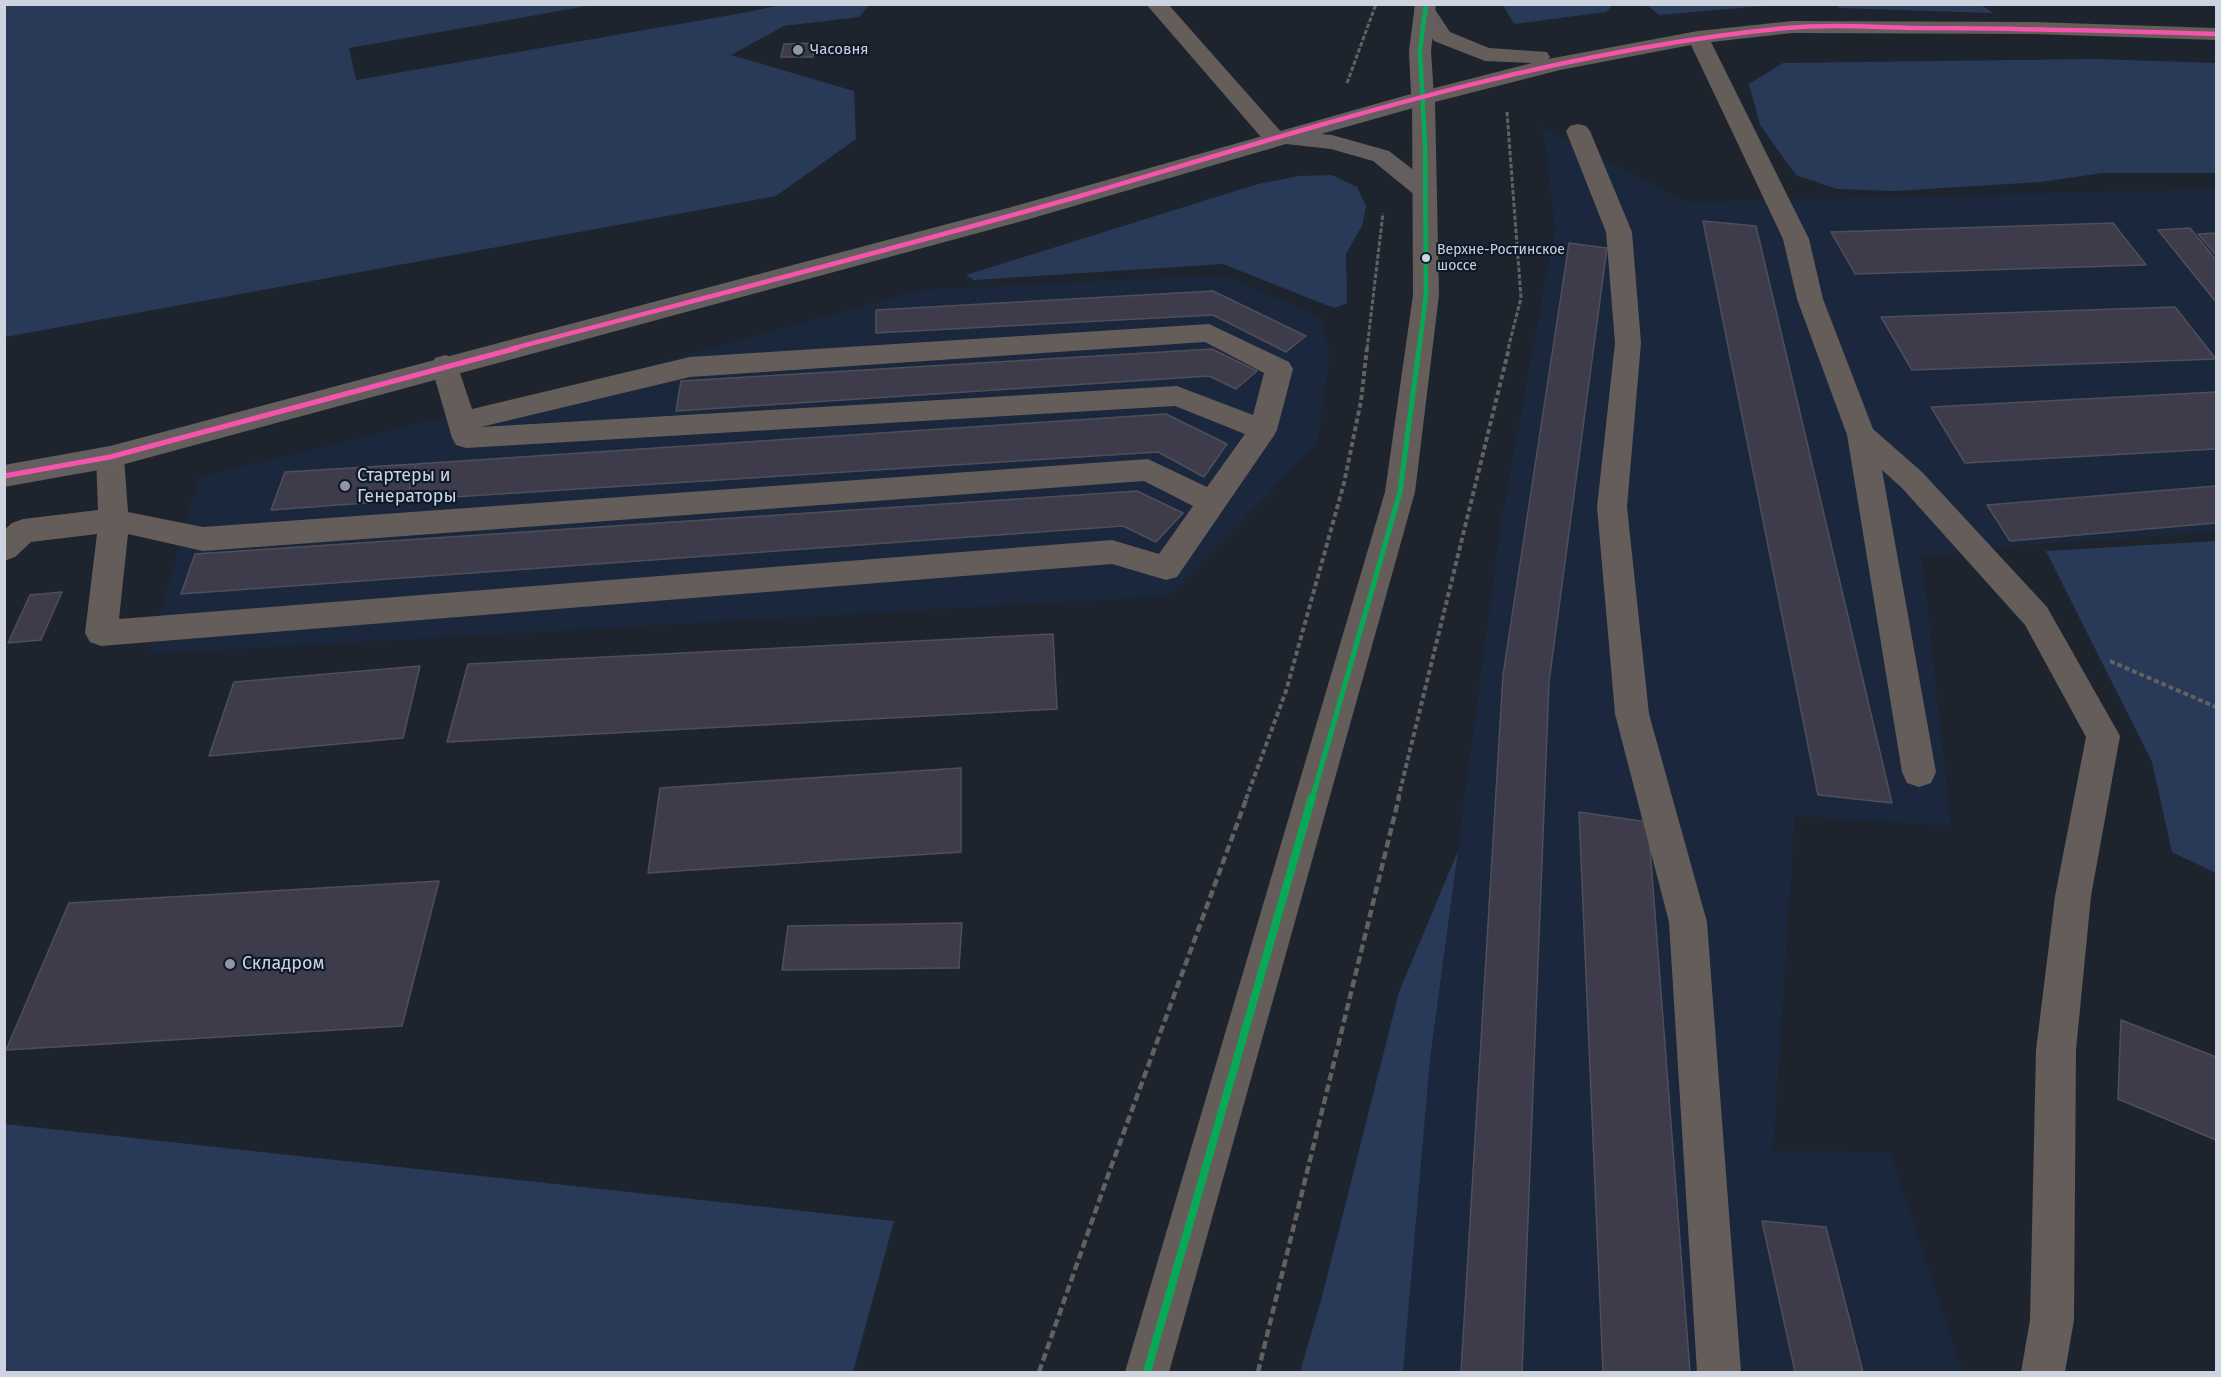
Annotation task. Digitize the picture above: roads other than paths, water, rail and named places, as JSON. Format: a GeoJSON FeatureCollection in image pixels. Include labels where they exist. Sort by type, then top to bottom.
{"type":"FeatureCollection","features":[{"type":"Feature","properties":{"kind":"main road"},"geometry":{"type":"LineString","coordinates":[[4,476],[110,456],[1005,217],[1346,118],[1423,99],[1420,51],[1426,7]]}},
{"type":"Feature","properties":{"kind":"main road"},"geometry":{"type":"LineString","coordinates":[[1275,139],[1332,142],[1381,156],[1425,191]]}},
{"type":"Feature","properties":{"kind":"street"},"geometry":{"type":"LineString","coordinates":[[1156,4],[1275,139]]}},
{"type":"Feature","properties":{"kind":"street"},"geometry":{"type":"LineString","coordinates":[[1426,7],[1442,36],[1485,54],[1537,57],[1607,53]]}},
{"type":"Feature","properties":{"kind":"street"},"geometry":{"type":"LineString","coordinates":[[1147,1372],[1400,492],[1426,295],[1423,99],[1504,76],[1607,53],[1698,38],[1792,27],[2034,28],[2217,34]]}},
{"type":"Feature","properties":{"kind":"street"},"geometry":{"type":"LineString","coordinates":[[1698,38],[1796,239],[1810,298],[1861,435],[1919,772]]}},
{"type":"Feature","properties":{"kind":"street"},"geometry":{"type":"LineString","coordinates":[[1578,131],[1619,232],[1628,343],[1612,507],[1632,714],[1688,922],[1719,1372]]}},
{"type":"Feature","properties":{"kind":"street"},"geometry":{"type":"LineString","coordinates":[[110,456],[114,520],[101,633],[1112,552],[1166,568],[1263,430],[1279,369],[1209,333],[690,367],[462,421]]}},
{"type":"Feature","properties":{"kind":"street"},"geometry":{"type":"LineString","coordinates":[[446,365],[466,438],[1177,396],[1263,430]]}},
{"type":"Feature","properties":{"kind":"street"},"geometry":{"type":"LineString","coordinates":[[1861,435],[1912,480],[2036,616],[2103,736],[2073,896],[2056,1050],[2052,1320],[2043,1372]]}},
{"type":"Feature","properties":{"kind":"street"},"geometry":{"type":"LineString","coordinates":[[4,549],[22,531],[114,520],[203,539],[1148,470],[1212,502]]}},
{"type":"Feature","properties":{"kind":"place","name":"Часовня"},"geometry":{"type":"Point","coordinates":[798,50]}},
{"type":"Feature","properties":{"kind":"place","name":"Верхне-Ростинское шоссе"},"geometry":{"type":"Point","coordinates":[1426,258]}},
{"type":"Feature","properties":{"kind":"place","name":"Стартеры и Генераторы"},"geometry":{"type":"Point","coordinates":[345,486]}},
{"type":"Feature","properties":{"kind":"place","name":"Складром"},"geometry":{"type":"Point","coordinates":[230,964]}}]}
